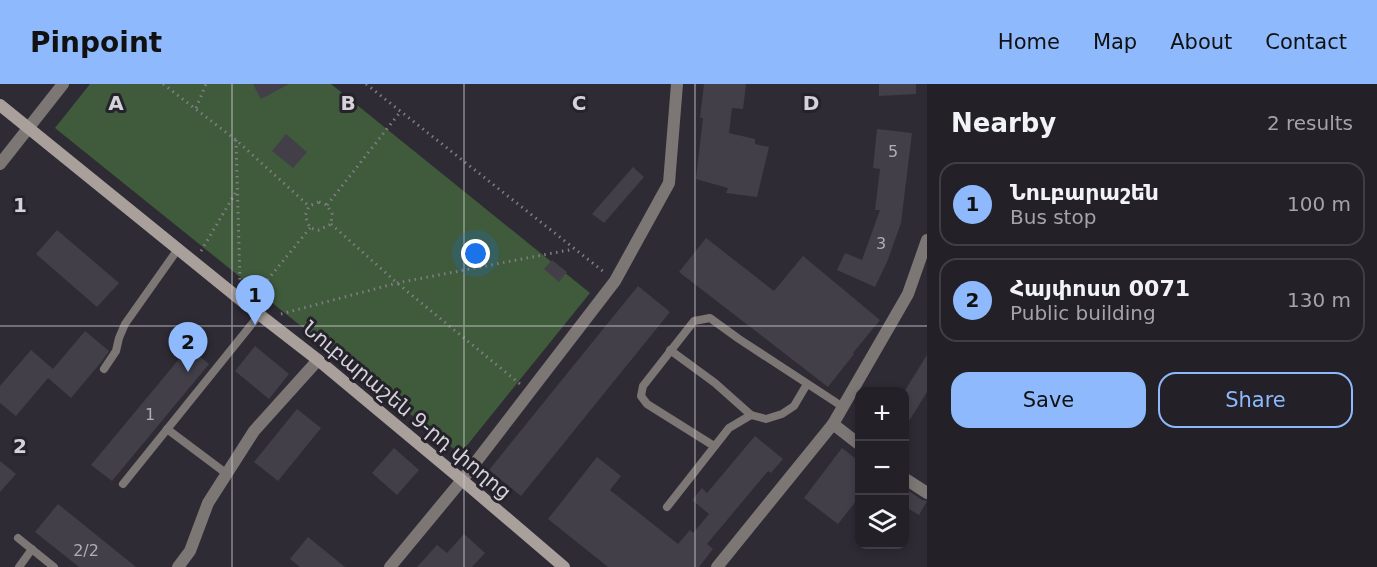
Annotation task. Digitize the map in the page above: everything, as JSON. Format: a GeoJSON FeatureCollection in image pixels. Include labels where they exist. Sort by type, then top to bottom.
{"type":"FeatureCollection","features":[{"type":"Feature","properties":{"kind":"main road","name":"Նուբարաշեն 9-րդ փողոց"},"geometry":{"type":"LineString","coordinates":[[0,105],[318,360],[564,567]]}},
{"type":"Feature","properties":{"kind":"street"},"geometry":{"type":"LineString","coordinates":[[0,164],[63,84]]}},
{"type":"Feature","properties":{"kind":"street"},"geometry":{"type":"LineString","coordinates":[[390,567],[462,480],[615,281],[669,183],[677,84]]}},
{"type":"Feature","properties":{"kind":"street"},"geometry":{"type":"LineString","coordinates":[[717,567],[832,424],[843,407],[908,294],[927,240]]}},
{"type":"Feature","properties":{"kind":"street"},"geometry":{"type":"LineString","coordinates":[[178,567],[190,551],[208,503],[254,431],[318,360]]}},
{"type":"Feature","properties":{"kind":"street"},"geometry":{"type":"LineString","coordinates":[[832,424],[855,441]]}},
{"type":"Feature","properties":{"kind":"street"},"geometry":{"type":"LineString","coordinates":[[909,481],[927,493]]}},
{"type":"Feature","properties":{"kind":"lane"},"geometry":{"type":"LineString","coordinates":[[104,369],[116,351],[125,324],[178,249]]}},
{"type":"Feature","properties":{"kind":"lane"},"geometry":{"type":"LineString","coordinates":[[123,484],[260,314]]}},
{"type":"Feature","properties":{"kind":"lane"},"geometry":{"type":"LineString","coordinates":[[714,446],[647,404],[641,396],[643,386],[694,321],[710,318],[843,407]]}},
{"type":"Feature","properties":{"kind":"lane"},"geometry":{"type":"LineString","coordinates":[[670,350],[715,383],[751,415],[766,419],[782,414],[794,406],[807,384]]}},
{"type":"Feature","properties":{"kind":"lane"},"geometry":{"type":"LineString","coordinates":[[667,507],[729,428],[751,415]]}},
{"type":"Feature","properties":{"kind":"lane"},"geometry":{"type":"LineString","coordinates":[[167,429],[226,474]]}},
{"type":"Feature","properties":{"kind":"lane"},"geometry":{"type":"LineString","coordinates":[[18,538],[54,567]]}},
{"type":"Feature","properties":{"kind":"lane"},"geometry":{"type":"LineString","coordinates":[[19,567],[32,549]]}},
{"type":"Feature","properties":{"kind":"path"},"geometry":{"type":"LineString","coordinates":[[163,84],[236,140],[309,206]]}},
{"type":"Feature","properties":{"kind":"path"},"geometry":{"type":"LineString","coordinates":[[196,108],[206,84]]}},
{"type":"Feature","properties":{"kind":"path"},"geometry":{"type":"LineString","coordinates":[[366,84],[615,281]]}},
{"type":"Feature","properties":{"kind":"path"},"geometry":{"type":"LineString","coordinates":[[327,205],[401,111]]}},
{"type":"Feature","properties":{"kind":"path"},"geometry":{"type":"LineString","coordinates":[[236,140],[240,284]]}},
{"type":"Feature","properties":{"kind":"path"},"geometry":{"type":"LineString","coordinates":[[200,252],[237,190]]}},
{"type":"Feature","properties":{"kind":"path"},"geometry":{"type":"LineString","coordinates":[[310,228],[305,216],[309,206],[319,202],[327,205],[332,214],[331,224]]}},
{"type":"Feature","properties":{"kind":"path"},"geometry":{"type":"LineString","coordinates":[[310,228],[319,230],[331,224]]}},
{"type":"Feature","properties":{"kind":"path"},"geometry":{"type":"LineString","coordinates":[[331,224],[397,283],[530,392]]}},
{"type":"Feature","properties":{"kind":"path"},"geometry":{"type":"LineString","coordinates":[[247,305],[310,228]]}},
{"type":"Feature","properties":{"kind":"path"},"geometry":{"type":"LineString","coordinates":[[278,315],[397,283],[574,249]]}},
{"type":"Feature","properties":{"kind":"green space"},"geometry":{"type":"Polygon","coordinates":[[[90,84],[331,84],[590,293],[460,454],[55,128],[90,84]]]}},
{"type":"Feature","properties":{"kind":"building"},"geometry":{"type":"Polygon","coordinates":[[[253,84],[289,84],[261,99],[253,84]]]}},
{"type":"Feature","properties":{"kind":"building"},"geometry":{"type":"Polygon","coordinates":[[[704,84],[746,84],[743,109],[732,108],[729,133],[755,139],[755,144],[769,147],[757,197],[726,193],[728,188],[696,179],[703,118],[700,118],[704,84]]]}},
{"type":"Feature","properties":{"kind":"building"},"geometry":{"type":"Polygon","coordinates":[[[879,84],[916,84],[916,94],[879,96],[879,84]]]}},
{"type":"Feature","properties":{"kind":"building"},"geometry":{"type":"Polygon","coordinates":[[[877,129],[912,133],[901,223],[875,287],[837,270],[845,253],[862,260],[880,210],[875,210],[880,169],[873,168],[877,129]]]}},
{"type":"Feature","properties":{"kind":"building"},"geometry":{"type":"Polygon","coordinates":[[[286,134],[307,152],[293,168],[272,151],[286,134]]]}},
{"type":"Feature","properties":{"kind":"building"},"geometry":{"type":"Polygon","coordinates":[[[633,167],[644,177],[604,223],[592,214],[633,167]]]}},
{"type":"Feature","properties":{"kind":"building"},"geometry":{"type":"Polygon","coordinates":[[[57,230],[119,283],[97,307],[36,254],[57,230]]]}},
{"type":"Feature","properties":{"kind":"building"},"geometry":{"type":"Polygon","coordinates":[[[706,238],[774,291],[803,256],[880,320],[828,387],[679,272],[706,238]]]}},
{"type":"Feature","properties":{"kind":"building"},"geometry":{"type":"Polygon","coordinates":[[[552,260],[567,272],[559,282],[544,269],[552,260]]]}},
{"type":"Feature","properties":{"kind":"building"},"geometry":{"type":"Polygon","coordinates":[[[638,286],[670,312],[521,496],[489,470],[638,286]]]}},
{"type":"Feature","properties":{"kind":"building"},"geometry":{"type":"Polygon","coordinates":[[[85,331],[109,351],[71,398],[48,378],[16,416],[0,403],[0,386],[31,350],[53,369],[85,331]]]}},
{"type":"Feature","properties":{"kind":"building"},"geometry":{"type":"Polygon","coordinates":[[[255,346],[289,374],[269,399],[235,371],[255,346]]]}},
{"type":"Feature","properties":{"kind":"building"},"geometry":{"type":"Polygon","coordinates":[[[189,347],[209,364],[112,481],[91,465],[189,347]]]}},
{"type":"Feature","properties":{"kind":"building"},"geometry":{"type":"Polygon","coordinates":[[[927,355],[927,392],[909,421],[909,387],[907,387],[927,355]]]}},
{"type":"Feature","properties":{"kind":"building"},"geometry":{"type":"Polygon","coordinates":[[[297,409],[321,428],[278,481],[254,462],[297,409]]]}},
{"type":"Feature","properties":{"kind":"building"},"geometry":{"type":"Polygon","coordinates":[[[755,436],[783,459],[771,473],[768,471],[707,544],[713,549],[699,567],[608,567],[548,519],[597,457],[621,476],[610,490],[678,544],[690,530],[693,533],[709,514],[692,500],[702,488],[707,493],[755,436]]]}},
{"type":"Feature","properties":{"kind":"building"},"geometry":{"type":"Polygon","coordinates":[[[394,448],[419,470],[397,495],[372,473],[394,448]]]}},
{"type":"Feature","properties":{"kind":"building"},"geometry":{"type":"Polygon","coordinates":[[[842,448],[855,458],[855,502],[838,524],[804,498],[842,448]]]}},
{"type":"Feature","properties":{"kind":"building"},"geometry":{"type":"Polygon","coordinates":[[[0,461],[16,474],[0,492],[0,461]]]}},
{"type":"Feature","properties":{"kind":"building"},"geometry":{"type":"Polygon","coordinates":[[[909,491],[927,501],[919,515],[909,509],[909,491]]]}},
{"type":"Feature","properties":{"kind":"building"},"geometry":{"type":"Polygon","coordinates":[[[58,504],[136,567],[79,567],[35,532],[58,504]]]}},
{"type":"Feature","properties":{"kind":"building"},"geometry":{"type":"Polygon","coordinates":[[[464,534],[485,553],[472,567],[417,567],[437,545],[447,553],[464,534]]]}},
{"type":"Feature","properties":{"kind":"building"},"geometry":{"type":"Polygon","coordinates":[[[308,537],[345,567],[300,567],[290,559],[308,537]]]}},
{"type":"Feature","properties":{"kind":"place","name":"Նուբարաշեն"},"geometry":{"type":"Point","coordinates":[255,325]}},
{"type":"Feature","properties":{"kind":"place","name":"Հայփոստ 0071"},"geometry":{"type":"Point","coordinates":[188,372]}}]}
